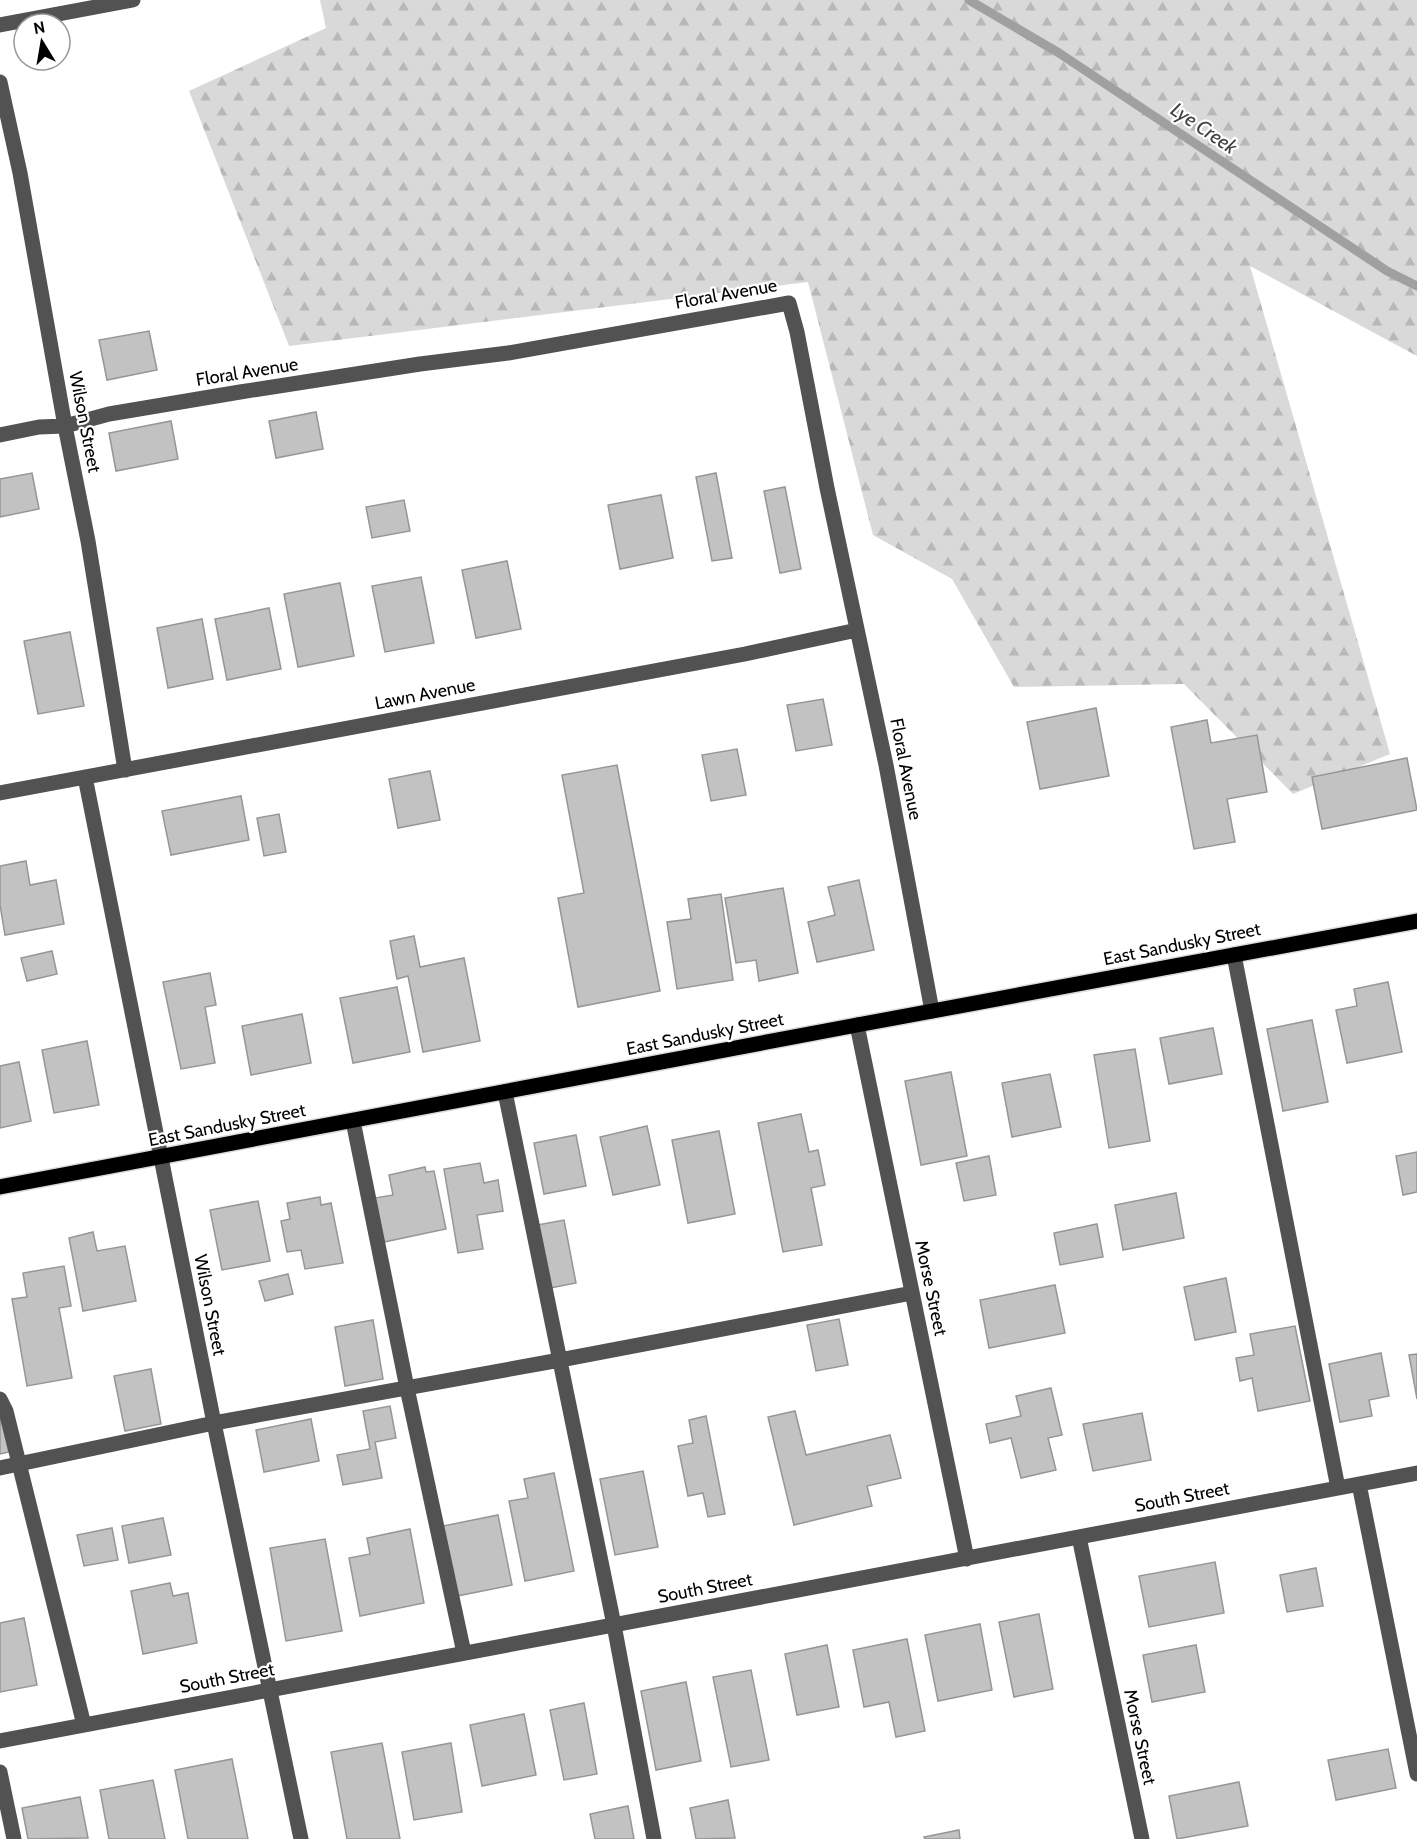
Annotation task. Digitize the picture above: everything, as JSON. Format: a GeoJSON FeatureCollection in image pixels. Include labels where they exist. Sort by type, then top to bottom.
{"type":"FeatureCollection","features":[{"type":"Feature","properties":{"kind":"main road","name":"East Sandusky Street"},"geometry":{"type":"LineString","coordinates":[[0,1187],[1417,921]]}},
{"type":"Feature","properties":{"kind":"street"},"geometry":{"type":"LineString","coordinates":[[0,25],[133,0]]}},
{"type":"Feature","properties":{"kind":"street","name":"Wilson Street"},"geometry":{"type":"LineString","coordinates":[[0,82],[20,173],[88,541],[125,770]]}},
{"type":"Feature","properties":{"kind":"street","name":"Floral Avenue"},"geometry":{"type":"LineString","coordinates":[[65,426],[109,414],[420,364],[508,353],[789,303],[797,332],[827,488],[886,765],[933,1011]]}},
{"type":"Feature","properties":{"kind":"street"},"geometry":{"type":"LineString","coordinates":[[0,435],[39,427],[65,426]]}},
{"type":"Feature","properties":{"kind":"street","name":"Lawn Avenue"},"geometry":{"type":"LineString","coordinates":[[0,793],[733,656],[857,630]]}},
{"type":"Feature","properties":{"kind":"street","name":"Wilson Street"},"geometry":{"type":"LineString","coordinates":[[85,777],[214,1423],[301,1839]]}},
{"type":"Feature","properties":{"kind":"street"},"geometry":{"type":"LineString","coordinates":[[1234,955],[1338,1488]]}},
{"type":"Feature","properties":{"kind":"street","name":"Morse Street"},"geometry":{"type":"LineString","coordinates":[[857,1025],[967,1559]]}},
{"type":"Feature","properties":{"kind":"street"},"geometry":{"type":"LineString","coordinates":[[505,1092],[614,1625],[654,1839]]}},
{"type":"Feature","properties":{"kind":"street"},"geometry":{"type":"LineString","coordinates":[[352,1121],[464,1653]]}},
{"type":"Feature","properties":{"kind":"street"},"geometry":{"type":"LineString","coordinates":[[0,1468],[214,1423],[912,1293]]}},
{"type":"Feature","properties":{"kind":"street"},"geometry":{"type":"LineString","coordinates":[[0,1399],[6,1411],[84,1725]]}},
{"type":"Feature","properties":{"kind":"street","name":"South Street"},"geometry":{"type":"LineString","coordinates":[[0,1741],[1417,1473]]}},
{"type":"Feature","properties":{"kind":"street"},"geometry":{"type":"LineString","coordinates":[[1359,1484],[1417,1774]]}},
{"type":"Feature","properties":{"kind":"street","name":"Morse Street"},"geometry":{"type":"LineString","coordinates":[[1079,1537],[1142,1839]]}},
{"type":"Feature","properties":{"kind":"street"},"geometry":{"type":"LineString","coordinates":[[0,1772],[14,1839]]}},
{"type":"Feature","properties":{"kind":"green space"},"geometry":{"type":"Polygon","coordinates":[[[320,0],[1417,0],[1417,356],[1250,266],[1390,754],[1293,794],[1184,684],[1014,687],[952,579],[873,535],[808,282],[289,346],[189,91],[326,28],[320,0]]]}},
{"type":"Feature","properties":{"kind":"building"},"geometry":{"type":"Polygon","coordinates":[[[149,331],[157,370],[107,380],[99,340],[149,331]]]}},
{"type":"Feature","properties":{"kind":"building"},"geometry":{"type":"Polygon","coordinates":[[[316,412],[323,449],[276,458],[269,421],[316,412]]]}},
{"type":"Feature","properties":{"kind":"building"},"geometry":{"type":"Polygon","coordinates":[[[171,421],[178,459],[116,471],[109,433],[171,421]]]}},
{"type":"Feature","properties":{"kind":"building"},"geometry":{"type":"Polygon","coordinates":[[[32,473],[39,509],[0,517],[0,479],[32,473]]]}},
{"type":"Feature","properties":{"kind":"building"},"geometry":{"type":"Polygon","coordinates":[[[716,473],[732,558],[712,561],[696,477],[716,473]]]}},
{"type":"Feature","properties":{"kind":"building"},"geometry":{"type":"Polygon","coordinates":[[[785,487],[801,569],[780,573],[764,491],[785,487]]]}},
{"type":"Feature","properties":{"kind":"building"},"geometry":{"type":"Polygon","coordinates":[[[661,495],[673,558],[620,569],[608,505],[661,495]]]}},
{"type":"Feature","properties":{"kind":"building"},"geometry":{"type":"Polygon","coordinates":[[[404,500],[410,531],[372,538],[366,507],[404,500]]]}},
{"type":"Feature","properties":{"kind":"building"},"geometry":{"type":"Polygon","coordinates":[[[507,561],[521,629],[476,638],[462,570],[507,561]]]}},
{"type":"Feature","properties":{"kind":"building"},"geometry":{"type":"Polygon","coordinates":[[[421,577],[434,643],[385,652],[372,586],[421,577]]]}},
{"type":"Feature","properties":{"kind":"building"},"geometry":{"type":"Polygon","coordinates":[[[340,583],[354,656],[298,667],[284,594],[340,583]]]}},
{"type":"Feature","properties":{"kind":"building"},"geometry":{"type":"Polygon","coordinates":[[[269,608],[281,669],[227,680],[215,619],[269,608]]]}},
{"type":"Feature","properties":{"kind":"building"},"geometry":{"type":"Polygon","coordinates":[[[202,619],[213,679],[168,688],[157,628],[202,619]]]}},
{"type":"Feature","properties":{"kind":"building"},"geometry":{"type":"Polygon","coordinates":[[[70,632],[84,706],[38,714],[24,641],[70,632]]]}},
{"type":"Feature","properties":{"kind":"building"},"geometry":{"type":"Polygon","coordinates":[[[823,699],[832,745],[796,751],[787,705],[823,699]]]}},
{"type":"Feature","properties":{"kind":"building"},"geometry":{"type":"Polygon","coordinates":[[[1096,708],[1109,776],[1040,789],[1027,722],[1096,708]]]}},
{"type":"Feature","properties":{"kind":"building"},"geometry":{"type":"Polygon","coordinates":[[[1207,720],[1211,743],[1257,735],[1267,792],[1227,799],[1235,842],[1194,849],[1171,727],[1207,720]]]}},
{"type":"Feature","properties":{"kind":"building"},"geometry":{"type":"Polygon","coordinates":[[[737,749],[746,795],[711,801],[702,755],[737,749]]]}},
{"type":"Feature","properties":{"kind":"building"},"geometry":{"type":"Polygon","coordinates":[[[1407,758],[1417,810],[1322,829],[1312,777],[1407,758]]]}},
{"type":"Feature","properties":{"kind":"building"},"geometry":{"type":"Polygon","coordinates":[[[617,765],[660,991],[578,1007],[558,898],[584,893],[562,775],[617,765]]]}},
{"type":"Feature","properties":{"kind":"building"},"geometry":{"type":"Polygon","coordinates":[[[430,771],[440,820],[398,828],[389,779],[430,771]]]}},
{"type":"Feature","properties":{"kind":"building"},"geometry":{"type":"Polygon","coordinates":[[[241,796],[249,840],[171,855],[162,811],[241,796]]]}},
{"type":"Feature","properties":{"kind":"building"},"geometry":{"type":"Polygon","coordinates":[[[279,814],[286,852],[264,856],[257,818],[279,814]]]}},
{"type":"Feature","properties":{"kind":"building"},"geometry":{"type":"Polygon","coordinates":[[[26,861],[30,885],[56,880],[64,924],[5,935],[0,905],[0,866],[26,861]]]}},
{"type":"Feature","properties":{"kind":"building"},"geometry":{"type":"Polygon","coordinates":[[[859,880],[874,950],[817,962],[808,922],[835,915],[828,887],[859,880]]]}},
{"type":"Feature","properties":{"kind":"building"},"geometry":{"type":"Polygon","coordinates":[[[783,888],[798,973],[759,981],[756,960],[736,963],[725,898],[783,888]]]}},
{"type":"Feature","properties":{"kind":"building"},"geometry":{"type":"Polygon","coordinates":[[[721,894],[733,980],[677,989],[667,922],[691,919],[688,899],[721,894]]]}},
{"type":"Feature","properties":{"kind":"building"},"geometry":{"type":"Polygon","coordinates":[[[414,936],[420,967],[464,958],[480,1041],[423,1052],[408,976],[397,979],[390,941],[414,936]]]}},
{"type":"Feature","properties":{"kind":"building"},"geometry":{"type":"Polygon","coordinates":[[[52,951],[57,974],[27,981],[21,958],[52,951]]]}},
{"type":"Feature","properties":{"kind":"building"},"geometry":{"type":"Polygon","coordinates":[[[210,973],[216,1005],[205,1007],[215,1063],[181,1069],[163,982],[210,973]]]}},
{"type":"Feature","properties":{"kind":"building"},"geometry":{"type":"Polygon","coordinates":[[[1388,982],[1402,1052],[1347,1063],[1336,1010],[1357,1006],[1354,989],[1388,982]]]}},
{"type":"Feature","properties":{"kind":"building"},"geometry":{"type":"Polygon","coordinates":[[[397,987],[410,1052],[353,1063],[340,998],[397,987]]]}},
{"type":"Feature","properties":{"kind":"building"},"geometry":{"type":"Polygon","coordinates":[[[302,1014],[311,1063],[251,1075],[242,1026],[302,1014]]]}},
{"type":"Feature","properties":{"kind":"building"},"geometry":{"type":"Polygon","coordinates":[[[1312,1020],[1328,1102],[1283,1111],[1267,1029],[1312,1020]]]}},
{"type":"Feature","properties":{"kind":"building"},"geometry":{"type":"Polygon","coordinates":[[[1213,1028],[1222,1074],[1169,1084],[1160,1038],[1213,1028]]]}},
{"type":"Feature","properties":{"kind":"building"},"geometry":{"type":"Polygon","coordinates":[[[87,1041],[99,1105],[54,1113],[42,1050],[87,1041]]]}},
{"type":"Feature","properties":{"kind":"building"},"geometry":{"type":"Polygon","coordinates":[[[1135,1049],[1150,1141],[1109,1148],[1094,1055],[1135,1049]]]}},
{"type":"Feature","properties":{"kind":"building"},"geometry":{"type":"Polygon","coordinates":[[[19,1062],[31,1121],[0,1128],[0,1066],[19,1062]]]}},
{"type":"Feature","properties":{"kind":"building"},"geometry":{"type":"Polygon","coordinates":[[[951,1072],[967,1156],[921,1165],[905,1081],[951,1072]]]}},
{"type":"Feature","properties":{"kind":"building"},"geometry":{"type":"Polygon","coordinates":[[[1050,1074],[1061,1127],[1012,1137],[1002,1083],[1050,1074]]]}},
{"type":"Feature","properties":{"kind":"building"},"geometry":{"type":"Polygon","coordinates":[[[801,1114],[809,1152],[818,1150],[825,1185],[811,1188],[822,1245],[783,1252],[758,1123],[801,1114]]]}},
{"type":"Feature","properties":{"kind":"building"},"geometry":{"type":"Polygon","coordinates":[[[647,1126],[660,1185],[613,1195],[600,1137],[647,1126]]]}},
{"type":"Feature","properties":{"kind":"building"},"geometry":{"type":"Polygon","coordinates":[[[719,1131],[735,1214],[688,1223],[672,1140],[719,1131]]]}},
{"type":"Feature","properties":{"kind":"building"},"geometry":{"type":"Polygon","coordinates":[[[576,1135],[586,1186],[544,1194],[534,1143],[576,1135]]]}},
{"type":"Feature","properties":{"kind":"building"},"geometry":{"type":"Polygon","coordinates":[[[1417,1152],[1417,1192],[1403,1195],[1396,1156],[1417,1152]]]}},
{"type":"Feature","properties":{"kind":"building"},"geometry":{"type":"Polygon","coordinates":[[[989,1156],[996,1195],[964,1201],[956,1163],[989,1156]]]}},
{"type":"Feature","properties":{"kind":"building"},"geometry":{"type":"Polygon","coordinates":[[[480,1163],[484,1183],[498,1180],[503,1211],[477,1215],[483,1249],[458,1253],[444,1169],[480,1163]]]}},
{"type":"Feature","properties":{"kind":"building"},"geometry":{"type":"Polygon","coordinates":[[[425,1167],[426,1172],[434,1171],[446,1229],[384,1242],[375,1198],[393,1195],[389,1175],[425,1167]]]}},
{"type":"Feature","properties":{"kind":"building"},"geometry":{"type":"Polygon","coordinates":[[[1176,1193],[1184,1238],[1123,1250],[1115,1205],[1176,1193]]]}},
{"type":"Feature","properties":{"kind":"building"},"geometry":{"type":"Polygon","coordinates":[[[320,1197],[321,1205],[331,1203],[343,1263],[305,1269],[301,1250],[287,1252],[281,1221],[290,1219],[287,1203],[320,1197]]]}},
{"type":"Feature","properties":{"kind":"building"},"geometry":{"type":"Polygon","coordinates":[[[258,1201],[270,1261],[222,1270],[210,1210],[258,1201]]]}},
{"type":"Feature","properties":{"kind":"building"},"geometry":{"type":"Polygon","coordinates":[[[564,1220],[576,1283],[550,1288],[537,1225],[564,1220]]]}},
{"type":"Feature","properties":{"kind":"building"},"geometry":{"type":"Polygon","coordinates":[[[1097,1224],[1103,1257],[1060,1265],[1054,1233],[1097,1224]]]}},
{"type":"Feature","properties":{"kind":"building"},"geometry":{"type":"Polygon","coordinates":[[[93,1232],[97,1251],[125,1246],[136,1301],[83,1311],[69,1238],[93,1232]]]}},
{"type":"Feature","properties":{"kind":"building"},"geometry":{"type":"Polygon","coordinates":[[[64,1266],[71,1306],[59,1308],[72,1378],[27,1386],[12,1299],[27,1297],[23,1273],[64,1266]]]}},
{"type":"Feature","properties":{"kind":"building"},"geometry":{"type":"Polygon","coordinates":[[[288,1274],[293,1294],[265,1301],[259,1281],[288,1274]]]}},
{"type":"Feature","properties":{"kind":"building"},"geometry":{"type":"Polygon","coordinates":[[[1226,1278],[1236,1332],[1195,1340],[1184,1287],[1226,1278]]]}},
{"type":"Feature","properties":{"kind":"building"},"geometry":{"type":"Polygon","coordinates":[[[1055,1285],[1065,1333],[989,1348],[980,1300],[1055,1285]]]}},
{"type":"Feature","properties":{"kind":"building"},"geometry":{"type":"Polygon","coordinates":[[[839,1319],[848,1365],[816,1371],[807,1325],[839,1319]]]}},
{"type":"Feature","properties":{"kind":"building"},"geometry":{"type":"Polygon","coordinates":[[[373,1320],[383,1379],[345,1386],[335,1327],[373,1320]]]}},
{"type":"Feature","properties":{"kind":"building"},"geometry":{"type":"Polygon","coordinates":[[[1295,1326],[1310,1401],[1258,1411],[1252,1378],[1240,1381],[1236,1358],[1254,1355],[1250,1334],[1295,1326]]]}},
{"type":"Feature","properties":{"kind":"building"},"geometry":{"type":"Polygon","coordinates":[[[1381,1353],[1389,1396],[1369,1400],[1372,1416],[1340,1422],[1329,1364],[1381,1353]]]}},
{"type":"Feature","properties":{"kind":"building"},"geometry":{"type":"Polygon","coordinates":[[[1417,1354],[1417,1399],[1409,1355],[1417,1354]]]}},
{"type":"Feature","properties":{"kind":"building"},"geometry":{"type":"Polygon","coordinates":[[[151,1369],[161,1424],[125,1431],[114,1376],[151,1369]]]}},
{"type":"Feature","properties":{"kind":"building"},"geometry":{"type":"Polygon","coordinates":[[[1051,1388],[1062,1435],[1048,1438],[1056,1470],[1021,1478],[1011,1438],[990,1443],[986,1424],[1021,1416],[1016,1396],[1051,1388]]]}},
{"type":"Feature","properties":{"kind":"building"},"geometry":{"type":"Polygon","coordinates":[[[390,1406],[396,1438],[375,1442],[382,1478],[343,1485],[337,1455],[370,1449],[363,1411],[390,1406]]]}},
{"type":"Feature","properties":{"kind":"building"},"geometry":{"type":"Polygon","coordinates":[[[795,1411],[806,1455],[890,1435],[901,1478],[867,1486],[872,1506],[794,1525],[768,1417],[795,1411]]]}},
{"type":"Feature","properties":{"kind":"building"},"geometry":{"type":"Polygon","coordinates":[[[1142,1413],[1151,1460],[1093,1471],[1083,1424],[1142,1413]]]}},
{"type":"Feature","properties":{"kind":"building"},"geometry":{"type":"Polygon","coordinates":[[[0,1415],[9,1452],[0,1454],[0,1415]]]}},
{"type":"Feature","properties":{"kind":"building"},"geometry":{"type":"Polygon","coordinates":[[[706,1416],[725,1514],[708,1517],[703,1493],[688,1496],[678,1446],[693,1443],[689,1420],[706,1416]]]}},
{"type":"Feature","properties":{"kind":"building"},"geometry":{"type":"Polygon","coordinates":[[[311,1419],[319,1461],[264,1472],[256,1430],[311,1419]]]}},
{"type":"Feature","properties":{"kind":"building"},"geometry":{"type":"Polygon","coordinates":[[[643,1471],[658,1547],[615,1555],[600,1479],[643,1471]]]}},
{"type":"Feature","properties":{"kind":"building"},"geometry":{"type":"Polygon","coordinates":[[[554,1473],[574,1571],[525,1581],[509,1501],[528,1498],[524,1479],[554,1473]]]}},
{"type":"Feature","properties":{"kind":"building"},"geometry":{"type":"Polygon","coordinates":[[[498,1515],[512,1585],[457,1596],[443,1526],[498,1515]]]}},
{"type":"Feature","properties":{"kind":"building"},"geometry":{"type":"Polygon","coordinates":[[[163,1518],[171,1555],[129,1563],[122,1526],[163,1518]]]}},
{"type":"Feature","properties":{"kind":"building"},"geometry":{"type":"Polygon","coordinates":[[[112,1528],[118,1560],[84,1566],[77,1535],[112,1528]]]}},
{"type":"Feature","properties":{"kind":"building"},"geometry":{"type":"Polygon","coordinates":[[[410,1529],[424,1603],[360,1616],[349,1558],[370,1554],[367,1538],[410,1529]]]}},
{"type":"Feature","properties":{"kind":"building"},"geometry":{"type":"Polygon","coordinates":[[[325,1539],[342,1631],[286,1641],[270,1548],[325,1539]]]}},
{"type":"Feature","properties":{"kind":"building"},"geometry":{"type":"Polygon","coordinates":[[[1215,1562],[1224,1613],[1149,1627],[1139,1576],[1215,1562]]]}},
{"type":"Feature","properties":{"kind":"building"},"geometry":{"type":"Polygon","coordinates":[[[1316,1568],[1323,1606],[1287,1612],[1280,1575],[1316,1568]]]}},
{"type":"Feature","properties":{"kind":"building"},"geometry":{"type":"Polygon","coordinates":[[[170,1583],[173,1596],[188,1593],[197,1643],[143,1654],[131,1591],[170,1583]]]}},
{"type":"Feature","properties":{"kind":"building"},"geometry":{"type":"Polygon","coordinates":[[[1039,1614],[1053,1689],[1014,1697],[999,1622],[1039,1614]]]}},
{"type":"Feature","properties":{"kind":"building"},"geometry":{"type":"Polygon","coordinates":[[[24,1618],[37,1685],[0,1692],[0,1623],[24,1618]]]}},
{"type":"Feature","properties":{"kind":"building"},"geometry":{"type":"Polygon","coordinates":[[[980,1624],[992,1690],[938,1701],[925,1635],[980,1624]]]}},
{"type":"Feature","properties":{"kind":"building"},"geometry":{"type":"Polygon","coordinates":[[[907,1639],[925,1731],[896,1737],[889,1702],[864,1707],[853,1650],[907,1639]]]}},
{"type":"Feature","properties":{"kind":"building"},"geometry":{"type":"Polygon","coordinates":[[[827,1645],[839,1707],[797,1715],[785,1654],[827,1645]]]}},
{"type":"Feature","properties":{"kind":"building"},"geometry":{"type":"Polygon","coordinates":[[[1196,1645],[1205,1692],[1152,1702],[1143,1655],[1196,1645]]]}},
{"type":"Feature","properties":{"kind":"building"},"geometry":{"type":"Polygon","coordinates":[[[751,1670],[769,1760],[731,1767],[713,1677],[751,1670]]]}},
{"type":"Feature","properties":{"kind":"building"},"geometry":{"type":"Polygon","coordinates":[[[686,1682],[701,1761],[656,1770],[641,1691],[686,1682]]]}},
{"type":"Feature","properties":{"kind":"building"},"geometry":{"type":"Polygon","coordinates":[[[584,1703],[597,1774],[564,1780],[550,1710],[584,1703]]]}},
{"type":"Feature","properties":{"kind":"building"},"geometry":{"type":"Polygon","coordinates":[[[524,1714],[536,1775],[482,1786],[470,1725],[524,1714]]]}},
{"type":"Feature","properties":{"kind":"building"},"geometry":{"type":"Polygon","coordinates":[[[382,1743],[400,1839],[347,1839],[331,1752],[382,1743]]]}},
{"type":"Feature","properties":{"kind":"building"},"geometry":{"type":"Polygon","coordinates":[[[451,1743],[462,1812],[414,1820],[402,1752],[451,1743]]]}},
{"type":"Feature","properties":{"kind":"building"},"geometry":{"type":"Polygon","coordinates":[[[1388,1749],[1396,1788],[1336,1800],[1328,1760],[1388,1749]]]}},
{"type":"Feature","properties":{"kind":"building"},"geometry":{"type":"Polygon","coordinates":[[[232,1759],[248,1839],[188,1839],[175,1770],[232,1759]]]}},
{"type":"Feature","properties":{"kind":"building"},"geometry":{"type":"Polygon","coordinates":[[[153,1780],[165,1839],[109,1839],[100,1790],[153,1780]]]}},
{"type":"Feature","properties":{"kind":"building"},"geometry":{"type":"Polygon","coordinates":[[[1239,1782],[1248,1826],[1177,1839],[1169,1796],[1239,1782]]]}},
{"type":"Feature","properties":{"kind":"building"},"geometry":{"type":"Polygon","coordinates":[[[80,1797],[88,1838],[28,1839],[22,1808],[80,1797]]]}},
{"type":"Feature","properties":{"kind":"building"},"geometry":{"type":"Polygon","coordinates":[[[728,1800],[735,1838],[696,1839],[690,1808],[728,1800]]]}},
{"type":"Feature","properties":{"kind":"building"},"geometry":{"type":"Polygon","coordinates":[[[628,1806],[634,1839],[595,1839],[590,1814],[628,1806]]]}},
{"type":"Feature","properties":{"kind":"building"},"geometry":{"type":"Polygon","coordinates":[[[959,1830],[960,1839],[925,1839],[924,1837],[959,1830]]]}},
{"type":"Feature","properties":{"kind":"waterway","name":"Lye Creek"},"geometry":{"type":"LineString","coordinates":[[969,0],[1059,53],[1387,271],[1417,286]]}}]}
